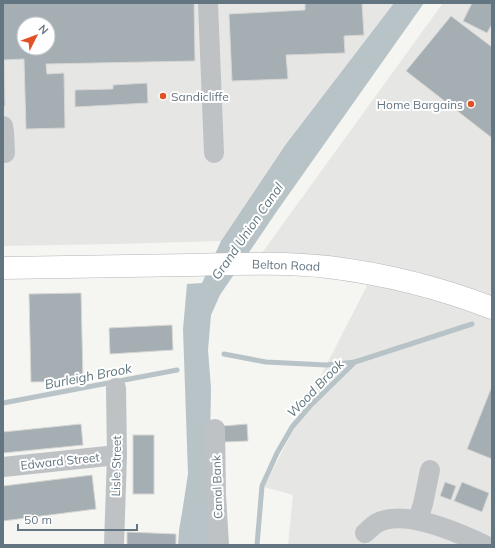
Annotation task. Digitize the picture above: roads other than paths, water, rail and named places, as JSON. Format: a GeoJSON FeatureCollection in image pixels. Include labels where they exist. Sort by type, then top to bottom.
{"type":"FeatureCollection","features":[{"type":"Feature","properties":{"kind":"main road","name":"Belton Road"},"geometry":{"type":"LineString","coordinates":[[3,268],[271,264],[326,267],[413,282],[492,308]]}},
{"type":"Feature","properties":{"kind":"street"},"geometry":{"type":"LineString","coordinates":[[208,3],[214,153]]}},
{"type":"Feature","properties":{"kind":"street"},"geometry":{"type":"LineString","coordinates":[[3,126],[5,153],[3,153]]}},
{"type":"Feature","properties":{"kind":"street","name":"Lisle Street"},"geometry":{"type":"LineString","coordinates":[[114,545],[117,455],[116,388]]}},
{"type":"Feature","properties":{"kind":"street","name":"Canal Bank"},"geometry":{"type":"LineString","coordinates":[[215,429],[216,495],[219,545]]}},
{"type":"Feature","properties":{"kind":"street","name":"Edward Street"},"geometry":{"type":"LineString","coordinates":[[3,467],[117,455]]}},
{"type":"Feature","properties":{"kind":"street"},"geometry":{"type":"LineString","coordinates":[[418,520],[430,470]]}},
{"type":"Feature","properties":{"kind":"street"},"geometry":{"type":"LineString","coordinates":[[365,533],[377,523],[392,518],[418,520],[460,540],[485,545]]}},
{"type":"Feature","properties":{"kind":"water","name":"Grand Union Canal"},"geometry":{"type":"Polygon","coordinates":[[[394,3],[424,3],[277,211],[220,295],[211,315],[208,350],[211,388],[209,495],[214,545],[178,545],[188,474],[183,329],[187,284],[202,283],[221,241],[286,144],[394,3]]]}},
{"type":"Feature","properties":{"kind":"waterway","name":"Wood Brook"},"geometry":{"type":"LineString","coordinates":[[257,545],[262,486],[277,453],[292,427],[310,406],[355,362],[472,324]]}},
{"type":"Feature","properties":{"kind":"waterway","name":"Burleigh Brook"},"geometry":{"type":"LineString","coordinates":[[224,354],[266,362],[326,365],[355,362]]}},
{"type":"Feature","properties":{"kind":"waterway","name":"Burleigh Brook"},"geometry":{"type":"LineString","coordinates":[[3,403],[177,370]]}},
{"type":"Feature","properties":{"kind":"place","name":"Sandicliffe"},"geometry":{"type":"Point","coordinates":[163,96]}},
{"type":"Feature","properties":{"kind":"place","name":"Home Bargains"},"geometry":{"type":"Point","coordinates":[471,104]}}]}
